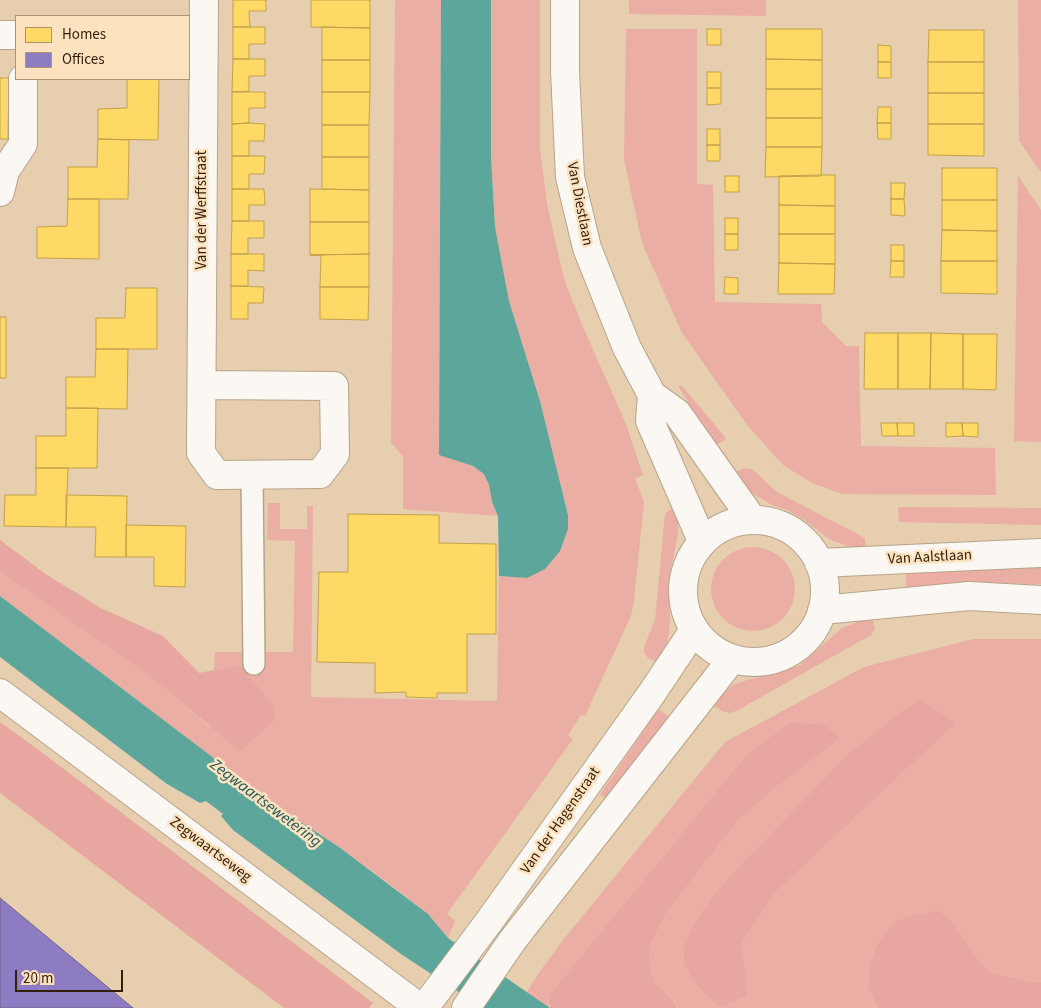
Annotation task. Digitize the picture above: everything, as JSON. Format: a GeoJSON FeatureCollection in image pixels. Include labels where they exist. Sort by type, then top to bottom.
{"type":"FeatureCollection","features":[{"type":"Feature","properties":{"kind":"street","name":"Van der Werffstraat"},"geometry":{"type":"LineString","coordinates":[[203,385],[334,386],[335,454],[320,474],[217,475],[201,453],[203,385],[196,36],[204,0]]}},
{"type":"Feature","properties":{"kind":"street","name":"Van Diestlaan"},"geometry":{"type":"LineString","coordinates":[[565,0],[565,71],[570,177],[587,248],[627,348],[652,395],[677,413],[752,519]]}},
{"type":"Feature","properties":{"kind":"street"},"geometry":{"type":"LineString","coordinates":[[0,35],[15,35]]}},
{"type":"Feature","properties":{"kind":"street"},"geometry":{"type":"LineString","coordinates":[[0,192],[5,171],[23,144],[23,80]]}},
{"type":"Feature","properties":{"kind":"street"},"geometry":{"type":"LineString","coordinates":[[652,395],[650,421],[702,541]]}},
{"type":"Feature","properties":{"kind":"street"},"geometry":{"type":"LineString","coordinates":[[752,519],[768,521],[785,527],[799,536],[811,548],[819,564],[824,587],[822,610],[815,628],[802,642],[787,654],[770,660],[750,662],[732,659],[710,648],[694,630],[686,613],[683,594],[684,575],[690,557],[702,541],[725,526],[738,521],[752,519]]}},
{"type":"Feature","properties":{"kind":"street","name":"Van Aalstlaan"},"geometry":{"type":"LineString","coordinates":[[819,564],[1041,554]]}},
{"type":"Feature","properties":{"kind":"street"},"geometry":{"type":"LineString","coordinates":[[822,610],[969,596],[1041,600]]}},
{"type":"Feature","properties":{"kind":"street","name":"Van der Hagenstraat"},"geometry":{"type":"LineString","coordinates":[[426,1004],[488,923],[652,693],[694,630]]}},
{"type":"Feature","properties":{"kind":"street","name":"Van der Hagenstraat"},"geometry":{"type":"LineString","coordinates":[[466,1008],[512,941],[732,659]]}},
{"type":"Feature","properties":{"kind":"street","name":"Zegwaartseweg"},"geometry":{"type":"LineString","coordinates":[[0,693],[426,1004]]}},
{"type":"Feature","properties":{"kind":"lane"},"geometry":{"type":"LineString","coordinates":[[252,475],[254,664]]}},
{"type":"Feature","properties":{"kind":"shaded area"},"geometry":{"type":"Polygon","coordinates":[[[395,0],[441,0],[439,454],[473,466],[484,474],[498,516],[403,509],[403,457],[391,442],[395,0]]]}},
{"type":"Feature","properties":{"kind":"shaded area"},"geometry":{"type":"Polygon","coordinates":[[[491,0],[540,0],[540,149],[547,204],[564,279],[626,424],[643,475],[635,478],[644,502],[631,616],[585,716],[581,715],[568,735],[573,739],[447,914],[455,921],[448,938],[428,914],[395,888],[339,847],[241,783],[211,756],[0,596],[0,572],[149,676],[210,727],[215,652],[293,652],[295,541],[267,540],[268,503],[280,503],[280,529],[307,529],[307,506],[313,506],[311,697],[497,701],[499,576],[527,578],[560,551],[568,529],[568,515],[540,401],[509,301],[495,227],[491,157],[491,0]]]}},
{"type":"Feature","properties":{"kind":"shaded area"},"geometry":{"type":"Polygon","coordinates":[[[629,0],[766,0],[766,16],[629,14],[629,0]]]}},
{"type":"Feature","properties":{"kind":"shaded area"},"geometry":{"type":"Polygon","coordinates":[[[1018,0],[1041,0],[1041,172],[1019,141],[1018,0]]]}},
{"type":"Feature","properties":{"kind":"shaded area"},"geometry":{"type":"Polygon","coordinates":[[[626,29],[697,29],[697,184],[713,185],[715,302],[821,304],[822,322],[846,346],[859,346],[861,446],[995,448],[996,495],[842,494],[812,483],[783,465],[748,426],[682,333],[642,243],[624,159],[626,29]]]}},
{"type":"Feature","properties":{"kind":"shaded area"},"geometry":{"type":"Polygon","coordinates":[[[1018,176],[1041,210],[1041,442],[1014,441],[1018,176]]]}},
{"type":"Feature","properties":{"kind":"shaded area"},"geometry":{"type":"Polygon","coordinates":[[[678,386],[682,386],[725,437],[725,440],[714,444],[678,386]]]}},
{"type":"Feature","properties":{"kind":"shaded area"},"geometry":{"type":"Polygon","coordinates":[[[744,468],[752,469],[777,492],[863,537],[865,539],[865,549],[849,547],[829,539],[803,519],[753,494],[744,487],[735,472],[744,468]]]}},
{"type":"Feature","properties":{"kind":"shaded area"},"geometry":{"type":"Polygon","coordinates":[[[898,507],[1041,508],[1041,525],[899,522],[898,507]]]}},
{"type":"Feature","properties":{"kind":"shaded area"},"geometry":{"type":"Polygon","coordinates":[[[675,508],[678,518],[678,534],[668,583],[669,633],[667,646],[656,662],[648,658],[644,653],[644,647],[655,620],[665,514],[670,509],[675,508]]]}},
{"type":"Feature","properties":{"kind":"shaded area"},"geometry":{"type":"Polygon","coordinates":[[[0,540],[47,575],[101,608],[163,636],[199,673],[240,665],[273,705],[275,720],[240,751],[149,676],[0,572],[0,540]]]}},
{"type":"Feature","properties":{"kind":"shaded area"},"geometry":{"type":"Polygon","coordinates":[[[753,547],[776,554],[788,566],[795,589],[788,612],[776,624],[753,631],[730,624],[718,612],[711,589],[718,566],[730,554],[753,547]]]}},
{"type":"Feature","properties":{"kind":"shaded area"},"geometry":{"type":"Polygon","coordinates":[[[1041,565],[1041,584],[973,583],[906,588],[906,571],[1041,565]]]}},
{"type":"Feature","properties":{"kind":"shaded area"},"geometry":{"type":"Polygon","coordinates":[[[871,619],[875,629],[871,635],[738,710],[731,713],[724,712],[714,706],[713,702],[733,685],[800,665],[842,628],[871,619]]]}},
{"type":"Feature","properties":{"kind":"shaded area"},"geometry":{"type":"Polygon","coordinates":[[[973,639],[1041,639],[1041,983],[996,974],[983,966],[956,927],[903,918],[890,925],[876,946],[869,967],[868,987],[878,1008],[677,1008],[675,1001],[655,982],[649,964],[650,946],[667,912],[736,823],[780,784],[789,723],[748,753],[548,996],[549,1008],[527,992],[563,940],[725,742],[864,667],[973,639]],[[898,714],[850,752],[737,868],[710,899],[691,929],[684,945],[742,943],[776,892],[956,723],[898,714]]]}},
{"type":"Feature","properties":{"kind":"shaded area"},"geometry":{"type":"Polygon","coordinates":[[[921,700],[956,723],[776,892],[742,943],[747,996],[720,1007],[693,981],[684,962],[684,945],[691,929],[710,899],[737,868],[850,752],[898,714],[921,700]]]}},
{"type":"Feature","properties":{"kind":"shaded area"},"geometry":{"type":"Polygon","coordinates":[[[658,709],[671,718],[607,799],[600,795],[658,709]]]}},
{"type":"Feature","properties":{"kind":"shaded area"},"geometry":{"type":"Polygon","coordinates":[[[0,722],[373,1003],[369,1008],[284,1008],[0,793],[0,722]]]}},
{"type":"Feature","properties":{"kind":"shaded area"},"geometry":{"type":"Polygon","coordinates":[[[789,723],[823,724],[840,738],[780,784],[736,823],[667,912],[650,946],[649,964],[655,982],[675,1002],[677,1008],[550,1008],[548,996],[748,753],[789,723]]]}},
{"type":"Feature","properties":{"kind":"shaded area"},"geometry":{"type":"Polygon","coordinates":[[[938,910],[956,927],[983,966],[996,974],[1041,983],[1041,1008],[878,1008],[868,987],[869,967],[876,946],[890,925],[903,918],[938,910]]]}},
{"type":"Feature","properties":{"kind":"water"},"geometry":{"type":"Polygon","coordinates":[[[441,0],[491,0],[491,157],[495,227],[509,301],[540,401],[568,515],[568,529],[560,551],[545,569],[527,578],[499,576],[498,516],[484,474],[473,466],[439,455],[441,0]]]}},
{"type":"Feature","properties":{"kind":"water","name":"Zegwaartsewetering"},"geometry":{"type":"Polygon","coordinates":[[[0,596],[211,756],[241,783],[339,847],[428,914],[448,938],[550,1008],[483,1008],[401,954],[233,830],[221,816],[223,814],[206,801],[200,803],[167,784],[0,657],[0,596]]]}},
{"type":"Feature","properties":{"kind":"building: Homes"},"geometry":{"type":"Polygon","coordinates":[[[233,0],[266,0],[266,11],[249,11],[250,27],[233,27],[233,0]]]}},
{"type":"Feature","properties":{"kind":"building: Homes"},"geometry":{"type":"Polygon","coordinates":[[[311,0],[370,0],[370,28],[311,27],[311,0]]]}},
{"type":"Feature","properties":{"kind":"building: Homes"},"geometry":{"type":"Polygon","coordinates":[[[233,27],[265,27],[265,44],[249,44],[249,59],[233,59],[233,27]]]}},
{"type":"Feature","properties":{"kind":"building: Homes"},"geometry":{"type":"Polygon","coordinates":[[[322,27],[370,28],[370,60],[322,60],[322,27]]]}},
{"type":"Feature","properties":{"kind":"building: Homes"},"geometry":{"type":"Polygon","coordinates":[[[707,29],[721,29],[721,45],[707,45],[707,29]]]}},
{"type":"Feature","properties":{"kind":"building: Homes"},"geometry":{"type":"Polygon","coordinates":[[[766,29],[822,29],[822,60],[766,59],[766,29]]]}},
{"type":"Feature","properties":{"kind":"building: Homes"},"geometry":{"type":"Polygon","coordinates":[[[929,30],[984,30],[984,62],[928,62],[929,30]]]}},
{"type":"Feature","properties":{"kind":"building: Homes"},"geometry":{"type":"Polygon","coordinates":[[[878,45],[891,46],[891,62],[878,62],[878,45]]]}},
{"type":"Feature","properties":{"kind":"building: Homes"},"geometry":{"type":"Polygon","coordinates":[[[233,59],[265,59],[265,76],[249,76],[249,91],[232,92],[233,59]]]}},
{"type":"Feature","properties":{"kind":"building: Homes"},"geometry":{"type":"Polygon","coordinates":[[[766,59],[822,60],[822,89],[766,89],[766,59]]]}},
{"type":"Feature","properties":{"kind":"building: Homes"},"geometry":{"type":"Polygon","coordinates":[[[322,60],[370,60],[370,92],[322,92],[322,60]]]}},
{"type":"Feature","properties":{"kind":"building: Homes"},"geometry":{"type":"Polygon","coordinates":[[[878,62],[891,62],[891,78],[878,78],[878,62]]]}},
{"type":"Feature","properties":{"kind":"building: Homes"},"geometry":{"type":"Polygon","coordinates":[[[928,62],[984,62],[984,93],[928,93],[928,62]]]}},
{"type":"Feature","properties":{"kind":"building: Homes"},"geometry":{"type":"Polygon","coordinates":[[[707,72],[721,72],[721,88],[707,88],[707,72]]]}},
{"type":"Feature","properties":{"kind":"building: Homes"},"geometry":{"type":"Polygon","coordinates":[[[0,78],[9,78],[8,139],[0,139],[0,78]]]}},
{"type":"Feature","properties":{"kind":"building: Homes"},"geometry":{"type":"Polygon","coordinates":[[[127,80],[159,80],[158,140],[98,139],[98,109],[127,108],[127,80]]]}},
{"type":"Feature","properties":{"kind":"building: Homes"},"geometry":{"type":"Polygon","coordinates":[[[707,88],[721,88],[721,104],[707,105],[707,88]]]}},
{"type":"Feature","properties":{"kind":"building: Homes"},"geometry":{"type":"Polygon","coordinates":[[[766,89],[822,89],[822,118],[766,118],[766,89]]]}},
{"type":"Feature","properties":{"kind":"building: Homes"},"geometry":{"type":"Polygon","coordinates":[[[232,92],[265,92],[265,108],[249,108],[249,123],[232,124],[232,92]]]}},
{"type":"Feature","properties":{"kind":"building: Homes"},"geometry":{"type":"Polygon","coordinates":[[[322,92],[370,92],[369,125],[322,125],[322,92]]]}},
{"type":"Feature","properties":{"kind":"building: Homes"},"geometry":{"type":"Polygon","coordinates":[[[928,93],[984,93],[984,124],[928,124],[928,93]]]}},
{"type":"Feature","properties":{"kind":"building: Homes"},"geometry":{"type":"Polygon","coordinates":[[[878,107],[891,107],[891,123],[877,123],[878,107]]]}},
{"type":"Feature","properties":{"kind":"building: Homes"},"geometry":{"type":"Polygon","coordinates":[[[766,118],[822,118],[822,147],[766,147],[766,118]]]}},
{"type":"Feature","properties":{"kind":"building: Homes"},"geometry":{"type":"Polygon","coordinates":[[[877,123],[891,123],[891,139],[878,139],[877,123]]]}},
{"type":"Feature","properties":{"kind":"building: Homes"},"geometry":{"type":"Polygon","coordinates":[[[232,124],[265,124],[264,141],[249,141],[249,156],[232,156],[232,124]]]}},
{"type":"Feature","properties":{"kind":"building: Homes"},"geometry":{"type":"Polygon","coordinates":[[[928,124],[984,124],[984,156],[928,155],[928,124]]]}},
{"type":"Feature","properties":{"kind":"building: Homes"},"geometry":{"type":"Polygon","coordinates":[[[322,125],[369,125],[369,157],[322,157],[322,125]]]}},
{"type":"Feature","properties":{"kind":"building: Homes"},"geometry":{"type":"Polygon","coordinates":[[[707,129],[720,129],[720,145],[707,145],[707,129]]]}},
{"type":"Feature","properties":{"kind":"building: Homes"},"geometry":{"type":"Polygon","coordinates":[[[98,139],[129,140],[128,199],[68,199],[68,167],[97,167],[98,139]]]}},
{"type":"Feature","properties":{"kind":"building: Homes"},"geometry":{"type":"Polygon","coordinates":[[[707,145],[720,145],[720,161],[707,161],[707,145]]]}},
{"type":"Feature","properties":{"kind":"building: Homes"},"geometry":{"type":"Polygon","coordinates":[[[766,147],[822,147],[821,176],[765,177],[766,147]]]}},
{"type":"Feature","properties":{"kind":"building: Homes"},"geometry":{"type":"Polygon","coordinates":[[[232,156],[265,156],[264,174],[249,174],[249,189],[232,189],[232,156]]]}},
{"type":"Feature","properties":{"kind":"building: Homes"},"geometry":{"type":"Polygon","coordinates":[[[322,157],[369,157],[369,190],[322,189],[322,157]]]}},
{"type":"Feature","properties":{"kind":"building: Homes"},"geometry":{"type":"Polygon","coordinates":[[[942,168],[997,168],[997,200],[942,200],[942,168]]]}},
{"type":"Feature","properties":{"kind":"building: Homes"},"geometry":{"type":"Polygon","coordinates":[[[835,175],[835,206],[779,205],[779,176],[835,175]]]}},
{"type":"Feature","properties":{"kind":"building: Homes"},"geometry":{"type":"Polygon","coordinates":[[[725,176],[739,176],[739,192],[725,192],[725,176]]]}},
{"type":"Feature","properties":{"kind":"building: Homes"},"geometry":{"type":"Polygon","coordinates":[[[891,183],[905,183],[904,199],[891,199],[891,183]]]}},
{"type":"Feature","properties":{"kind":"building: Homes"},"geometry":{"type":"Polygon","coordinates":[[[232,189],[264,189],[265,205],[249,205],[249,221],[232,221],[232,189]]]}},
{"type":"Feature","properties":{"kind":"building: Homes"},"geometry":{"type":"Polygon","coordinates":[[[310,189],[369,190],[369,222],[310,222],[310,189]]]}},
{"type":"Feature","properties":{"kind":"building: Homes"},"geometry":{"type":"Polygon","coordinates":[[[68,199],[99,199],[99,259],[37,258],[37,227],[67,226],[68,199]]]}},
{"type":"Feature","properties":{"kind":"building: Homes"},"geometry":{"type":"Polygon","coordinates":[[[891,199],[904,199],[905,216],[891,215],[891,199]]]}},
{"type":"Feature","properties":{"kind":"building: Homes"},"geometry":{"type":"Polygon","coordinates":[[[942,200],[997,200],[997,231],[942,230],[942,200]]]}},
{"type":"Feature","properties":{"kind":"building: Homes"},"geometry":{"type":"Polygon","coordinates":[[[779,205],[835,206],[835,234],[779,234],[779,205]]]}},
{"type":"Feature","properties":{"kind":"building: Homes"},"geometry":{"type":"Polygon","coordinates":[[[725,218],[738,218],[738,234],[725,234],[725,218]]]}},
{"type":"Feature","properties":{"kind":"building: Homes"},"geometry":{"type":"Polygon","coordinates":[[[232,221],[264,221],[264,238],[248,238],[248,254],[231,254],[232,221]]]}},
{"type":"Feature","properties":{"kind":"building: Homes"},"geometry":{"type":"Polygon","coordinates":[[[310,222],[369,222],[369,254],[310,255],[310,222]]]}},
{"type":"Feature","properties":{"kind":"building: Homes"},"geometry":{"type":"Polygon","coordinates":[[[942,230],[997,231],[997,261],[941,261],[942,230]]]}},
{"type":"Feature","properties":{"kind":"building: Homes"},"geometry":{"type":"Polygon","coordinates":[[[725,234],[738,234],[738,250],[725,250],[725,234]]]}},
{"type":"Feature","properties":{"kind":"building: Homes"},"geometry":{"type":"Polygon","coordinates":[[[779,234],[835,234],[835,264],[779,263],[779,234]]]}},
{"type":"Feature","properties":{"kind":"building: Homes"},"geometry":{"type":"Polygon","coordinates":[[[891,245],[904,245],[904,261],[891,261],[891,245]]]}},
{"type":"Feature","properties":{"kind":"building: Homes"},"geometry":{"type":"Polygon","coordinates":[[[231,254],[264,254],[264,271],[248,270],[248,286],[231,286],[231,254]]]}},
{"type":"Feature","properties":{"kind":"building: Homes"},"geometry":{"type":"Polygon","coordinates":[[[369,254],[369,287],[320,287],[321,255],[310,255],[369,254]]]}},
{"type":"Feature","properties":{"kind":"building: Homes"},"geometry":{"type":"Polygon","coordinates":[[[891,261],[904,261],[904,277],[890,277],[891,261]]]}},
{"type":"Feature","properties":{"kind":"building: Homes"},"geometry":{"type":"Polygon","coordinates":[[[941,261],[997,261],[997,294],[941,293],[941,261]]]}},
{"type":"Feature","properties":{"kind":"building: Homes"},"geometry":{"type":"Polygon","coordinates":[[[779,263],[835,264],[834,294],[778,294],[779,263]]]}},
{"type":"Feature","properties":{"kind":"building: Homes"},"geometry":{"type":"Polygon","coordinates":[[[725,277],[738,278],[738,294],[724,294],[725,277]]]}},
{"type":"Feature","properties":{"kind":"building: Homes"},"geometry":{"type":"Polygon","coordinates":[[[231,286],[264,287],[263,303],[248,303],[248,319],[231,319],[231,286]]]}},
{"type":"Feature","properties":{"kind":"building: Homes"},"geometry":{"type":"Polygon","coordinates":[[[320,287],[369,287],[368,320],[320,319],[320,287]]]}},
{"type":"Feature","properties":{"kind":"building: Homes"},"geometry":{"type":"Polygon","coordinates":[[[126,288],[157,288],[157,349],[96,349],[96,318],[125,318],[126,288]]]}},
{"type":"Feature","properties":{"kind":"building: Homes"},"geometry":{"type":"Polygon","coordinates":[[[0,317],[6,317],[6,378],[0,378],[0,317]]]}},
{"type":"Feature","properties":{"kind":"building: Homes"},"geometry":{"type":"Polygon","coordinates":[[[865,333],[898,333],[898,389],[864,389],[865,333]]]}},
{"type":"Feature","properties":{"kind":"building: Homes"},"geometry":{"type":"Polygon","coordinates":[[[898,333],[931,333],[930,389],[898,389],[898,333]]]}},
{"type":"Feature","properties":{"kind":"building: Homes"},"geometry":{"type":"Polygon","coordinates":[[[931,333],[963,334],[963,389],[930,389],[931,333]]]}},
{"type":"Feature","properties":{"kind":"building: Homes"},"geometry":{"type":"Polygon","coordinates":[[[963,334],[997,334],[996,390],[963,389],[963,334]]]}},
{"type":"Feature","properties":{"kind":"building: Homes"},"geometry":{"type":"Polygon","coordinates":[[[96,349],[128,349],[127,409],[66,408],[66,377],[95,377],[96,349]]]}},
{"type":"Feature","properties":{"kind":"building: Homes"},"geometry":{"type":"Polygon","coordinates":[[[66,408],[98,408],[97,468],[36,468],[36,436],[66,436],[66,408]]]}},
{"type":"Feature","properties":{"kind":"building: Homes"},"geometry":{"type":"Polygon","coordinates":[[[881,423],[897,423],[898,436],[882,436],[881,423]]]}},
{"type":"Feature","properties":{"kind":"building: Homes"},"geometry":{"type":"Polygon","coordinates":[[[897,423],[914,423],[914,436],[898,436],[897,423]]]}},
{"type":"Feature","properties":{"kind":"building: Homes"},"geometry":{"type":"Polygon","coordinates":[[[946,423],[962,423],[963,436],[946,437],[946,423]]]}},
{"type":"Feature","properties":{"kind":"building: Homes"},"geometry":{"type":"Polygon","coordinates":[[[962,423],[978,423],[978,437],[963,436],[962,423]]]}},
{"type":"Feature","properties":{"kind":"building: Homes"},"geometry":{"type":"Polygon","coordinates":[[[36,468],[68,468],[66,527],[4,526],[5,495],[36,495],[36,468]]]}},
{"type":"Feature","properties":{"kind":"building: Homes"},"geometry":{"type":"Polygon","coordinates":[[[66,495],[127,496],[126,557],[95,557],[96,527],[66,527],[66,495]]]}},
{"type":"Feature","properties":{"kind":"building: Homes"},"geometry":{"type":"Polygon","coordinates":[[[348,514],[439,515],[439,543],[496,544],[496,634],[467,634],[467,693],[437,693],[437,698],[406,697],[406,692],[375,693],[375,663],[317,662],[319,572],[348,572],[348,514]]]}},
{"type":"Feature","properties":{"kind":"building: Homes"},"geometry":{"type":"Polygon","coordinates":[[[126,525],[186,526],[185,587],[154,586],[154,557],[126,557],[126,525]]]}},
{"type":"Feature","properties":{"kind":"building: Offices"},"geometry":{"type":"Polygon","coordinates":[[[0,898],[133,1008],[0,1008],[0,898]]]}}]}
